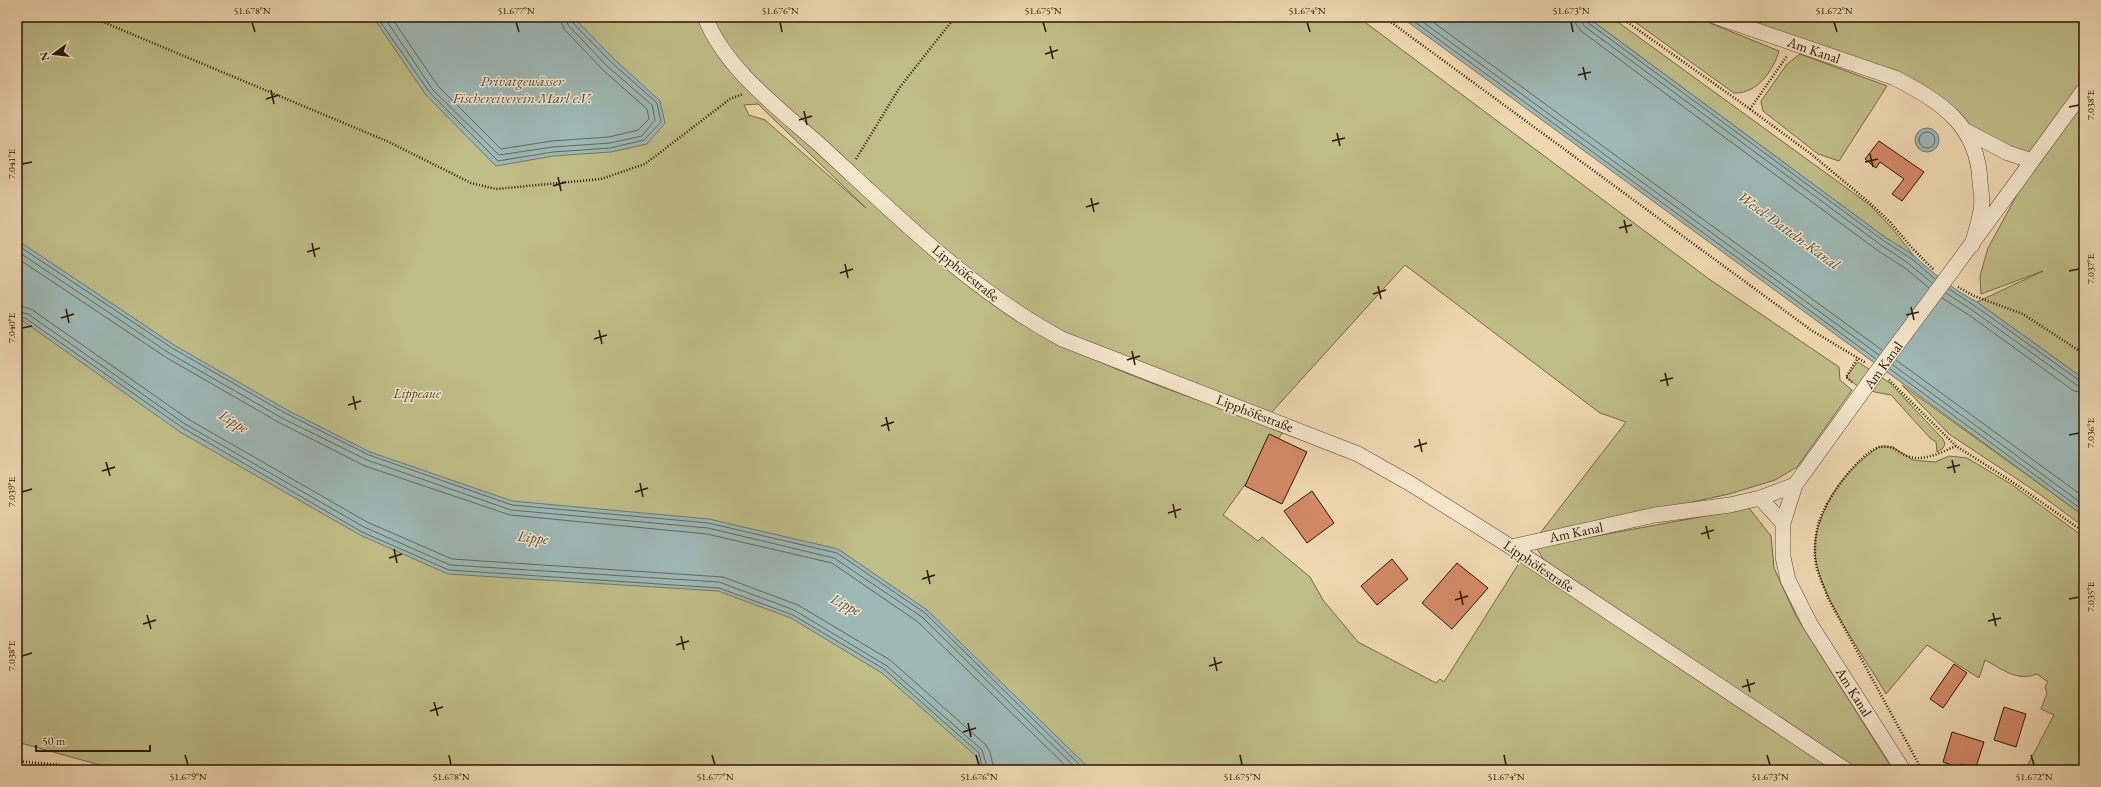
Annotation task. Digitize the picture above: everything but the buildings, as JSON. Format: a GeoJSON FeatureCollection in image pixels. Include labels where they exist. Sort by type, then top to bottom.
{"type":"FeatureCollection","features":[{"type":"Feature","properties":{"kind":"street","name":"Lipphöfestraße"},"geometry":{"type":"LineString","coordinates":[[705,17],[722,49],[758,88],[942,255],[1000,302],[1030,322],[1062,339],[1358,454],[1411,484],[1511,547],[1846,770]]}},
{"type":"Feature","properties":{"kind":"street","name":"Am Kanal"},"geometry":{"type":"LineString","coordinates":[[1717,17],[1895,78],[1920,91],[1950,111],[1966,131],[1974,148],[1980,173],[1982,209],[1972,245]]}},
{"type":"Feature","properties":{"kind":"street"},"geometry":{"type":"LineString","coordinates":[[2032,161],[2084,90]]}},
{"type":"Feature","properties":{"kind":"street","name":"Am Kanal"},"geometry":{"type":"LineString","coordinates":[[1903,770],[1810,624],[1788,580],[1784,557],[1783,524],[1795,485],[1875,372],[1972,245],[2032,161],[2008,153],[1966,131]]}},
{"type":"Feature","properties":{"kind":"street","name":"Am Kanal"},"geometry":{"type":"LineString","coordinates":[[1511,547],[1655,515],[1730,505],[1760,498],[1795,485]]}},
{"type":"Feature","properties":{"kind":"street"},"geometry":{"type":"LineString","coordinates":[[1760,498],[1783,524]]}},
{"type":"Feature","properties":{"kind":"path"},"geometry":{"type":"LineString","coordinates":[[91,17],[389,142],[471,183],[496,189],[601,179],[645,164],[730,99],[758,88]]}},
{"type":"Feature","properties":{"kind":"path"},"geometry":{"type":"LineString","coordinates":[[849,172],[900,87],[955,17]]}},
{"type":"Feature","properties":{"kind":"path"},"geometry":{"type":"LineString","coordinates":[[1384,17],[1811,330],[1858,358],[1956,446],[2011,481],[2084,532]]}},
{"type":"Feature","properties":{"kind":"path"},"geometry":{"type":"LineString","coordinates":[[1620,17],[1811,154],[1870,203],[1890,222],[1912,248],[1974,296],[2022,314],[2084,354]]}},
{"type":"Feature","properties":{"kind":"path"},"geometry":{"type":"LineString","coordinates":[[1750,109],[1795,44]]}},
{"type":"Feature","properties":{"kind":"path"},"geometry":{"type":"LineString","coordinates":[[1856,386],[1846,377],[1858,358]]}},
{"type":"Feature","properties":{"kind":"path"},"geometry":{"type":"LineString","coordinates":[[1922,770],[1828,598],[1814,553],[1819,521],[1832,494],[1860,460],[1879,447],[1893,447],[1909,457],[1929,457],[1956,446]]}},
{"type":"Feature","properties":{"kind":"path"},"geometry":{"type":"LineString","coordinates":[[17,761],[114,770]]}},
{"type":"Feature","properties":{"kind":"green space","name":"Lippeaue"},"geometry":{"type":"Polygon","coordinates":[[[17,17],[699,17],[714,50],[726,67],[933,256],[1002,311],[1052,339],[1116,369],[1284,431],[1223,515],[1258,541],[1262,537],[1310,577],[1323,600],[1358,642],[1436,683],[1440,679],[1444,682],[1521,560],[1833,770],[118,770],[17,742],[17,17]],[[758,104],[744,105],[749,115],[765,120],[866,208],[758,104]]]}},
{"type":"Feature","properties":{"kind":"green space"},"geometry":{"type":"Polygon","coordinates":[[[710,17],[1358,17],[1709,279],[1839,367],[1840,380],[1852,390],[1797,467],[1775,480],[1729,494],[1538,536],[1626,422],[1600,413],[1405,265],[1271,413],[1061,333],[1036,320],[948,255],[759,83],[721,40],[710,17]]]}},
{"type":"Feature","properties":{"kind":"green space"},"geometry":{"type":"Polygon","coordinates":[[[1587,17],[1611,17],[1870,205],[1892,228],[1914,256],[1886,238],[1587,17]]]}},
{"type":"Feature","properties":{"kind":"green space"},"geometry":{"type":"Polygon","coordinates":[[[1628,17],[1695,17],[1779,51],[1773,66],[1763,80],[1750,90],[1734,93],[1628,17]]]}},
{"type":"Feature","properties":{"kind":"green space"},"geometry":{"type":"Polygon","coordinates":[[[1721,17],[2084,17],[2084,81],[2033,155],[1967,129],[1922,90],[1721,17]]]}},
{"type":"Feature","properties":{"kind":"green space"},"geometry":{"type":"Polygon","coordinates":[[[1800,54],[1887,86],[1839,161],[1818,154],[1763,111],[1761,101],[1787,64],[1800,54]]]}},
{"type":"Feature","properties":{"kind":"green space"},"geometry":{"type":"Polygon","coordinates":[[[2084,91],[2084,379],[1977,302],[2043,271],[1981,294],[1980,276],[1988,248],[2037,158],[2084,91]]]}},
{"type":"Feature","properties":{"kind":"green space"},"geometry":{"type":"Polygon","coordinates":[[[1858,362],[1890,383],[1943,439],[1945,444],[1943,448],[1937,452],[1936,442],[1930,438],[1891,395],[1875,392],[1856,385],[1846,377],[1858,362]]]}},
{"type":"Feature","properties":{"kind":"green space"},"geometry":{"type":"Polygon","coordinates":[[[1902,385],[2084,516],[2084,527],[2038,493],[1949,434],[1902,385]]]}},
{"type":"Feature","properties":{"kind":"green space"},"geometry":{"type":"Polygon","coordinates":[[[1879,447],[1893,447],[1913,460],[1935,462],[1949,456],[1967,458],[2011,484],[2084,537],[2084,770],[2025,770],[2054,715],[2041,709],[2047,693],[2045,687],[2048,682],[2037,674],[2030,676],[2016,675],[1985,660],[1979,678],[1927,645],[1886,694],[1833,607],[1818,571],[1815,554],[1816,534],[1828,502],[1850,471],[1879,447]]]}},
{"type":"Feature","properties":{"kind":"green space"},"geometry":{"type":"Polygon","coordinates":[[[1749,508],[1771,536],[1774,568],[1796,616],[1893,770],[1854,770],[1546,564],[1536,547],[1749,508]]]}},
{"type":"Feature","properties":{"kind":"water","name":"Privatgewässer Fischereiverein Marl e.V."},"geometry":{"type":"Polygon","coordinates":[[[373,17],[573,17],[614,59],[660,101],[665,123],[647,144],[611,152],[553,156],[496,166],[426,95],[373,17]]]}},
{"type":"Feature","properties":{"kind":"water","name":"Wesel-Datteln-Kanal"},"geometry":{"type":"Polygon","coordinates":[[[1401,17],[1587,17],[1886,238],[1908,252],[1944,281],[1977,302],[2084,379],[2084,516],[1401,17]]]}},
{"type":"Feature","properties":{"kind":"water"},"geometry":{"type":"Polygon","coordinates":[[[1927,128],[1935,132],[1939,140],[1935,148],[1927,152],[1919,148],[1915,140],[1919,132],[1927,128]]]}},
{"type":"Feature","properties":{"kind":"water","name":"Lippe"},"geometry":{"type":"Polygon","coordinates":[[[17,240],[174,345],[287,410],[370,452],[512,501],[709,519],[838,549],[927,610],[1091,770],[980,770],[976,756],[882,673],[791,618],[718,591],[448,574],[360,535],[180,432],[23,321],[17,320],[17,240]]]}}]}
